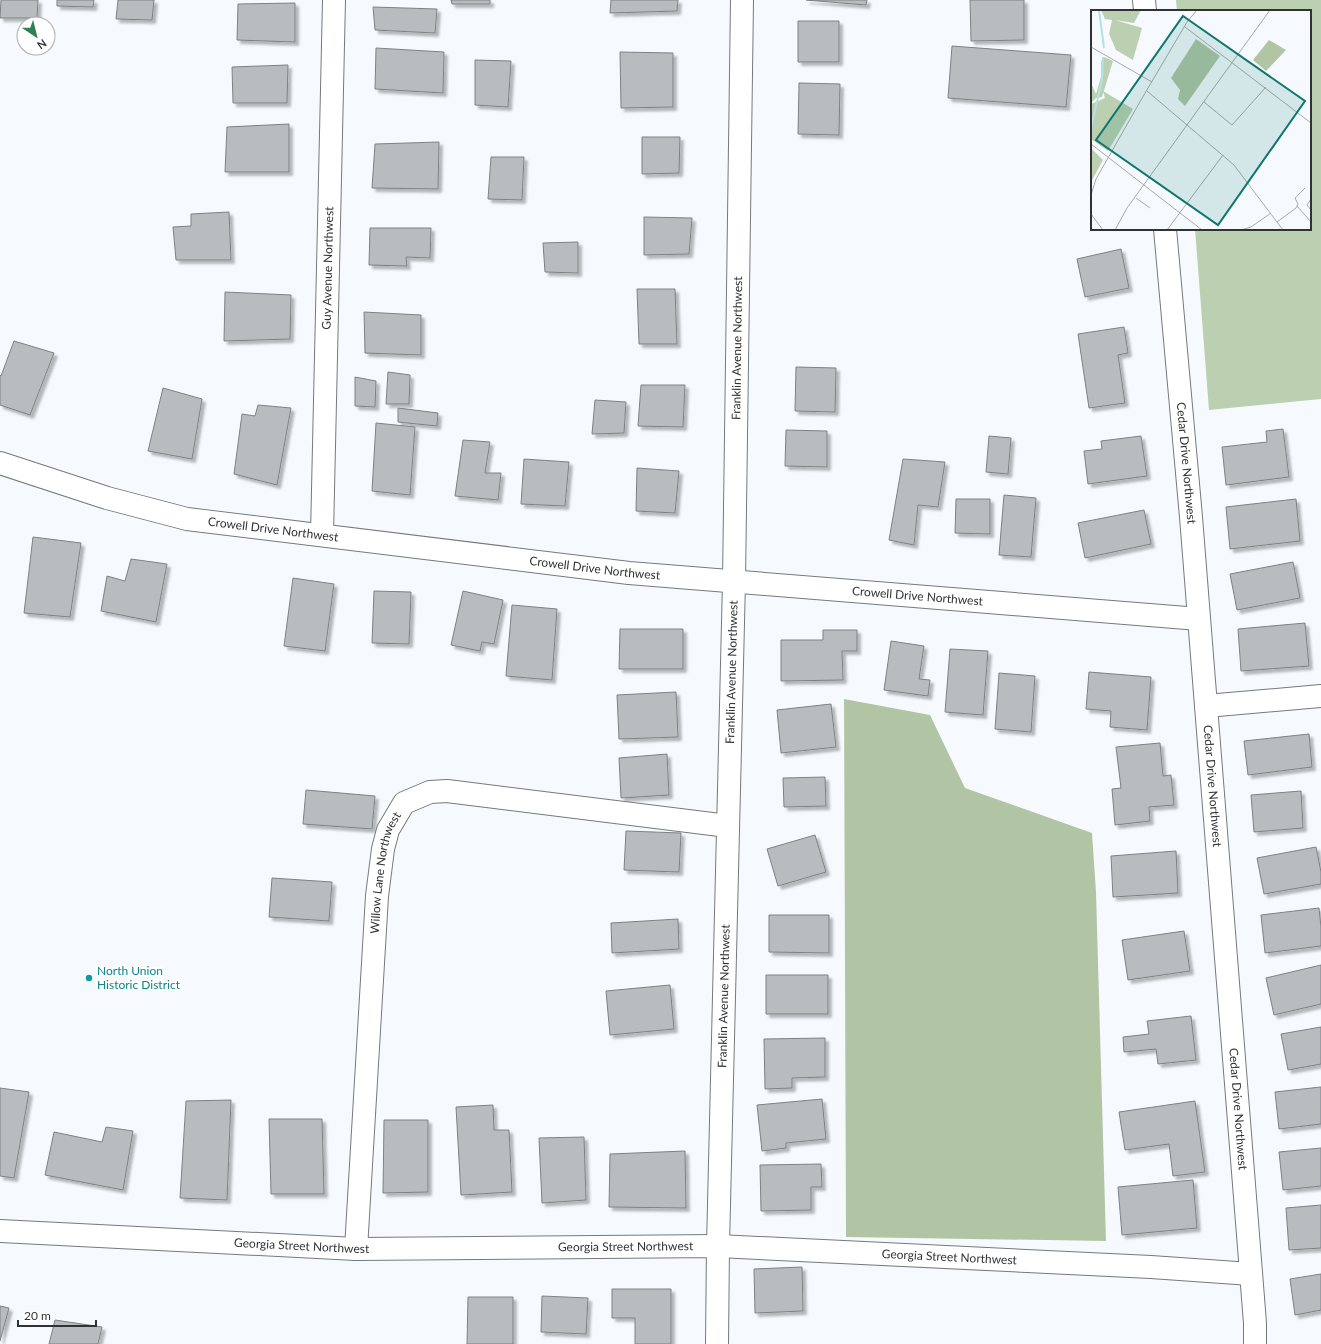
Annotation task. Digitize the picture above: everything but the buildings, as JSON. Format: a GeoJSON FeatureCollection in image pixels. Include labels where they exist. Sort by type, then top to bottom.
{"type":"FeatureCollection","features":[{"type":"Feature","properties":{"kind":"street","name":"Guy Avenue Northwest"},"geometry":{"type":"LineString","coordinates":[[322,536],[334,0]]}},
{"type":"Feature","properties":{"kind":"street","name":"Franklin Avenue Northwest"},"geometry":{"type":"LineString","coordinates":[[717,1344],[734,581],[742,0]]}},
{"type":"Feature","properties":{"kind":"street"},"geometry":{"type":"LineString","coordinates":[[1144,0],[1145,10]]}},
{"type":"Feature","properties":{"kind":"street","name":"Cedar Drive Northwest"},"geometry":{"type":"LineString","coordinates":[[1165,230],[1192,517],[1255,1323],[1255,1344]]}},
{"type":"Feature","properties":{"kind":"street","name":"Crowell Drive Northwest"},"geometry":{"type":"LineString","coordinates":[[0,463],[107,498],[187,519],[629,573],[1199,618]]}},
{"type":"Feature","properties":{"kind":"street"},"geometry":{"type":"LineString","coordinates":[[1206,706],[1321,696]]}},
{"type":"Feature","properties":{"kind":"street","name":"Willow Lane Northwest"},"geometry":{"type":"LineString","coordinates":[[356,1249],[377,896],[383,849],[388,830],[404,803],[430,792],[446,791],[728,826]]}},
{"type":"Feature","properties":{"kind":"street","name":"Georgia Street Northwest"},"geometry":{"type":"LineString","coordinates":[[0,1231],[356,1249],[718,1246],[1151,1267],[1251,1274]]}},
{"type":"Feature","properties":{"kind":"green space"},"geometry":{"type":"Polygon","coordinates":[[[1176,0],[1321,0],[1321,399],[1209,410],[1195,230],[1311,230],[1311,10],[1177,10],[1176,0]]]}},
{"type":"Feature","properties":{"kind":"green space"},"geometry":{"type":"Polygon","coordinates":[[[844,699],[930,715],[965,788],[1092,833],[1096,892],[1106,1241],[846,1237],[844,699]]]}},
{"type":"Feature","properties":{"kind":"place","name":"North Union Historic District"},"geometry":{"type":"Point","coordinates":[89,978]}}]}
